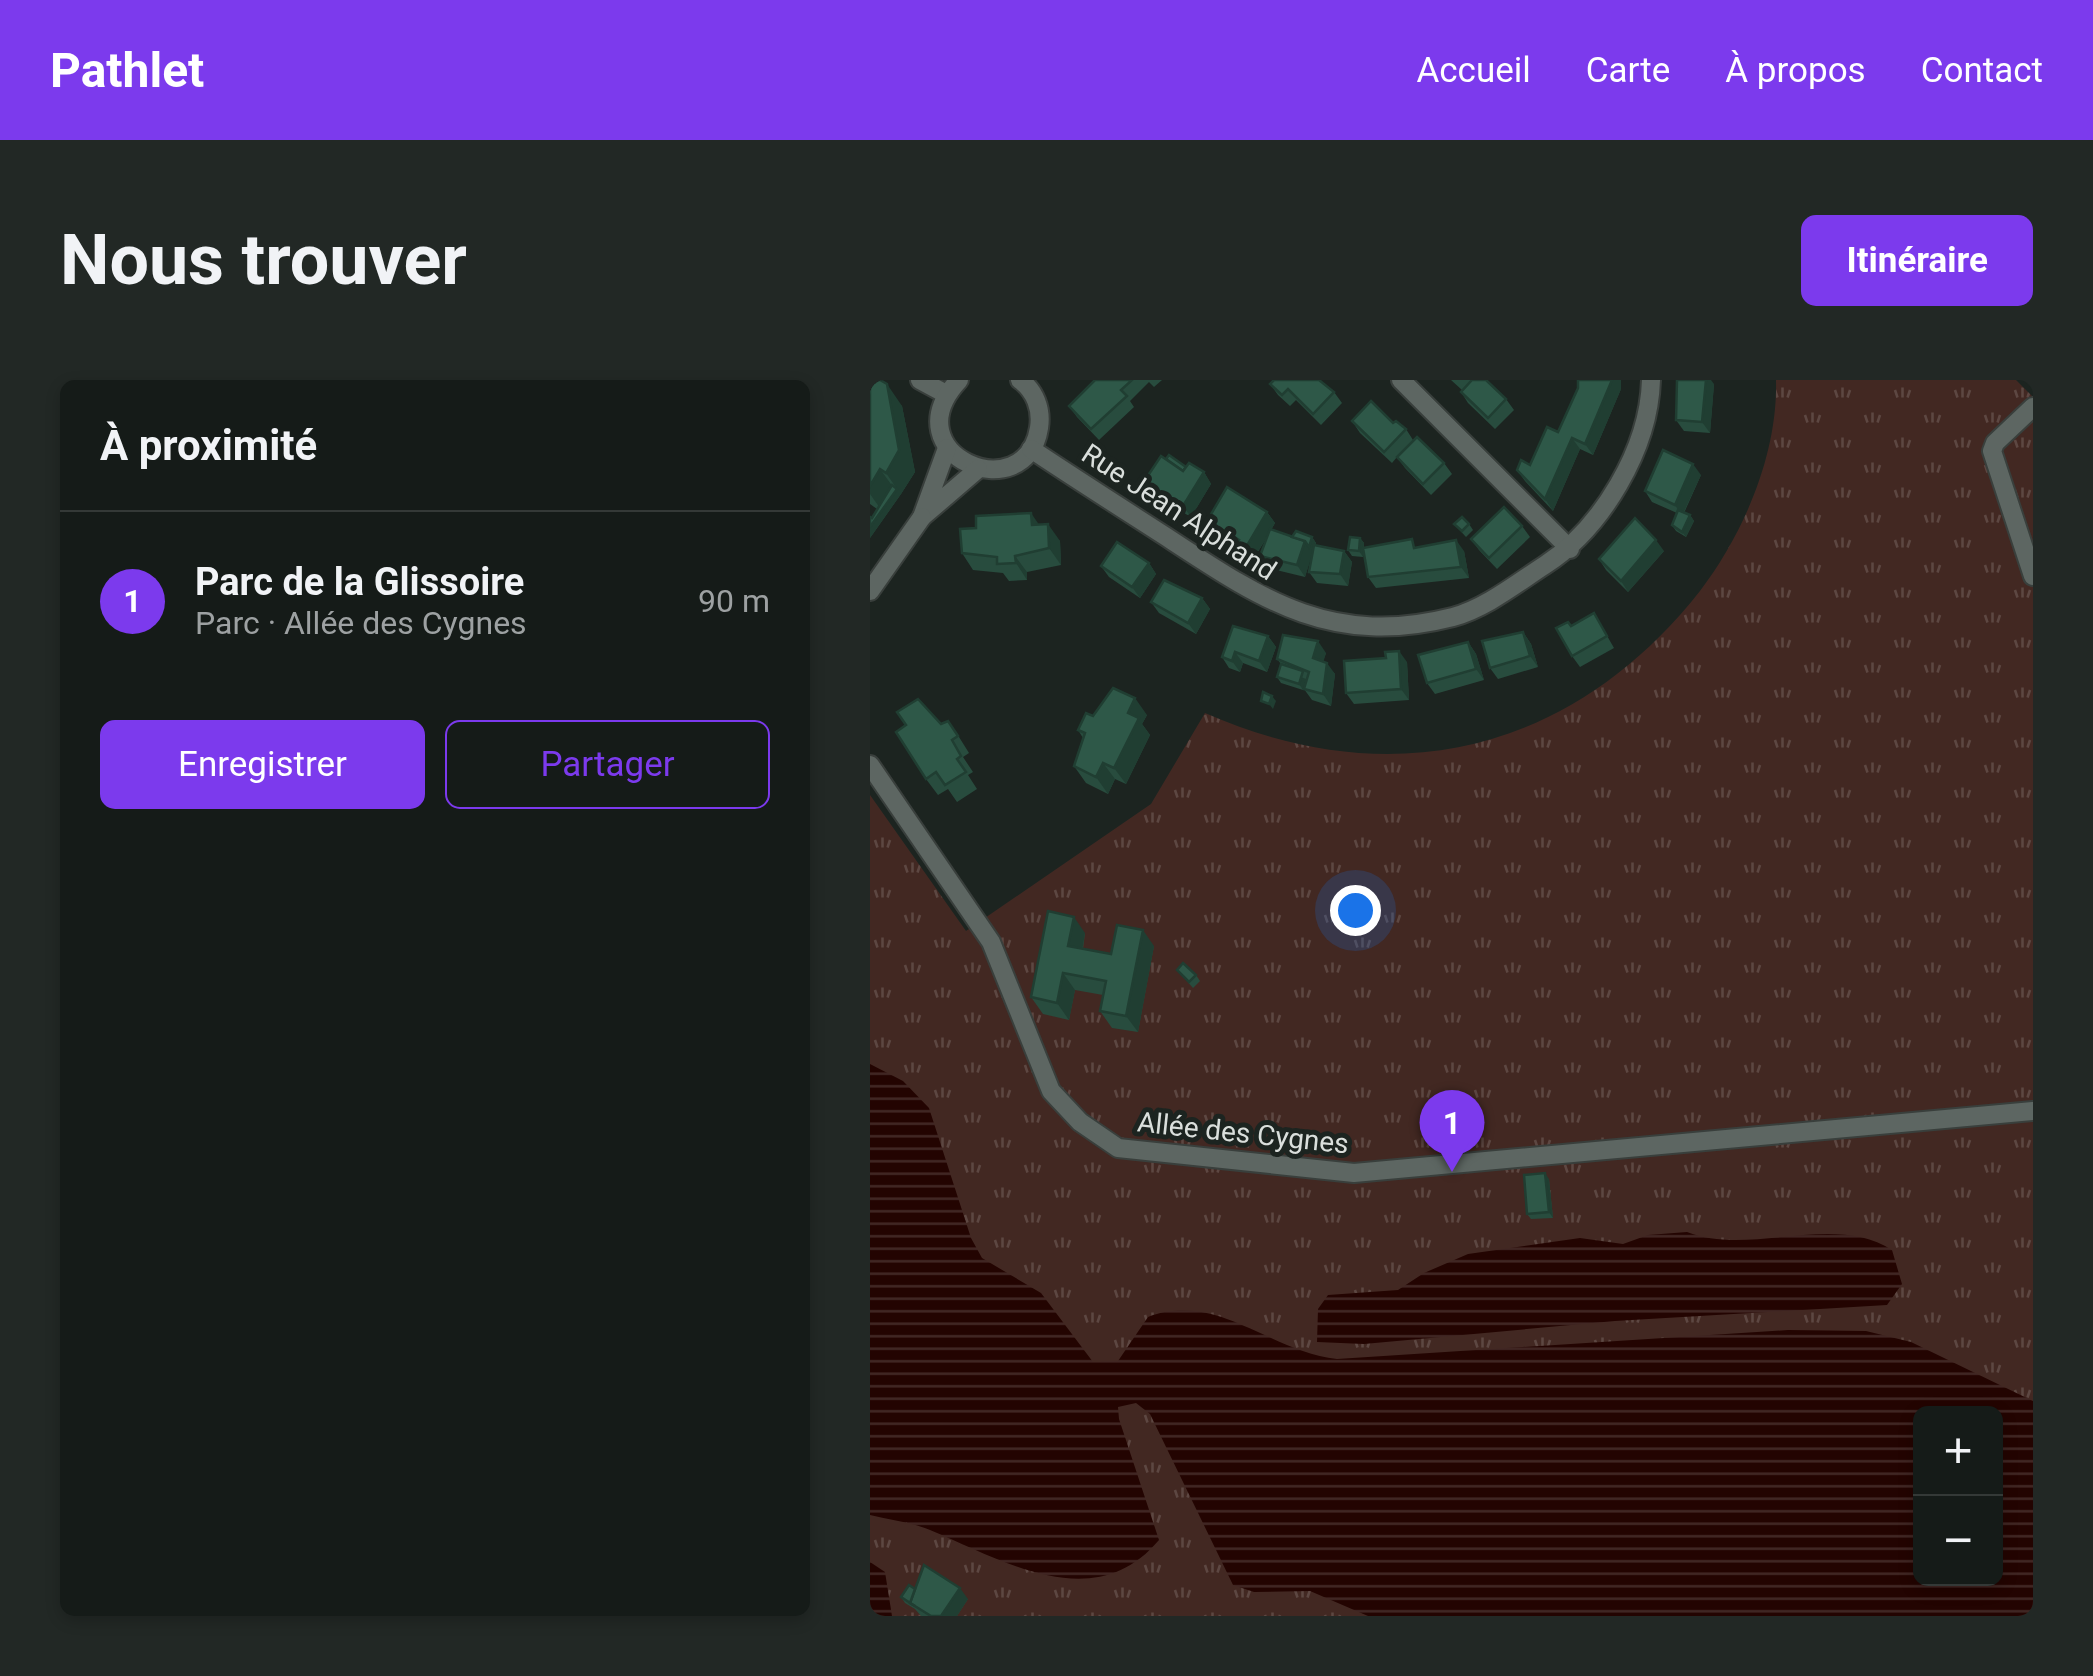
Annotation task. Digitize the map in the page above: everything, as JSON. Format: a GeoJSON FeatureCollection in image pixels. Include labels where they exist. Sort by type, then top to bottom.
{"type":"FeatureCollection","features":[{"type":"Feature","properties":{"kind":"street"},"geometry":{"type":"LineString","coordinates":[[920,380],[946,394]]}},
{"type":"Feature","properties":{"kind":"street"},"geometry":{"type":"LineString","coordinates":[[959,380],[946,394],[940,430],[947,448],[978,469],[998,470],[1017,463],[1032,449],[1040,415],[1024,381]]}},
{"type":"Feature","properties":{"kind":"street"},"geometry":{"type":"LineString","coordinates":[[1400,380],[1570,549]]}},
{"type":"Feature","properties":{"kind":"street","name":"Rue Jean Alphand"},"geometry":{"type":"LineString","coordinates":[[1032,449],[1263,600],[1329,622],[1400,625],[1455,616],[1494,598],[1570,549],[1608,503],[1636,445],[1651,380]]}},
{"type":"Feature","properties":{"kind":"street"},"geometry":{"type":"LineString","coordinates":[[2033,407],[1994,443],[1992,451],[2033,576]]}},
{"type":"Feature","properties":{"kind":"street"},"geometry":{"type":"LineString","coordinates":[[922,517],[947,448]]}},
{"type":"Feature","properties":{"kind":"street"},"geometry":{"type":"LineString","coordinates":[[870,590],[922,517],[978,469]]}},
{"type":"Feature","properties":{"kind":"street","name":"Allée des Cygnes"},"geometry":{"type":"LineString","coordinates":[[870,765],[990,942],[1051,1091],[1080,1122],[1118,1148],[1354,1174],[2033,1111]]}},
{"type":"Feature","properties":{"kind":"green space"},"geometry":{"type":"Polygon","coordinates":[[[1776,380],[2016,380],[2033,397],[2033,1616],[870,1616],[870,795],[966,931],[1151,804],[1205,713],[1275,738],[1344,752],[1411,753],[1475,744],[1537,722],[1596,690],[1650,646],[1700,591],[1744,518],[1771,436],[1776,380]]]}},
{"type":"Feature","properties":{"kind":"shaded area"},"geometry":{"type":"Polygon","coordinates":[[[870,1064],[903,1081],[929,1108],[971,1238],[982,1258],[1041,1293],[1093,1362],[1118,1361],[1148,1317],[1173,1311],[1197,1311],[1220,1317],[1289,1346],[1337,1359],[1788,1330],[1866,1331],[1911,1342],[2033,1401],[2033,1616],[1368,1616],[1310,1591],[1254,1592],[1233,1585],[1150,1414],[1136,1403],[1118,1407],[1119,1419],[1159,1540],[1134,1563],[1107,1575],[1078,1579],[1049,1576],[989,1556],[923,1527],[870,1515],[870,1064]]]}},
{"type":"Feature","properties":{"kind":"shaded area"},"geometry":{"type":"Polygon","coordinates":[[[1687,1232],[1737,1240],[1818,1234],[1869,1239],[1892,1250],[1902,1284],[1887,1305],[1615,1321],[1364,1344],[1317,1342],[1318,1309],[1328,1295],[1398,1290],[1424,1273],[1468,1254],[1580,1238],[1623,1244],[1648,1235],[1687,1232]]]}},
{"type":"Feature","properties":{"kind":"shaded area"},"geometry":{"type":"Polygon","coordinates":[[[870,1562],[885,1572],[892,1616],[870,1616],[870,1562]]]}},
{"type":"Feature","properties":{"kind":"building"},"geometry":{"type":"Polygon","coordinates":[[[870,380],[887,384],[899,450],[886,473],[880,469],[870,486],[870,380]]]}},
{"type":"Feature","properties":{"kind":"building"},"geometry":{"type":"Polygon","coordinates":[[[1095,380],[1132,380],[1121,390],[1127,396],[1091,429],[1069,406],[1095,380]]]}},
{"type":"Feature","properties":{"kind":"building"},"geometry":{"type":"Polygon","coordinates":[[[1274,380],[1319,380],[1334,392],[1313,414],[1288,389],[1282,395],[1270,384],[1274,380]]]}},
{"type":"Feature","properties":{"kind":"building"},"geometry":{"type":"Polygon","coordinates":[[[1472,380],[1486,380],[1506,399],[1488,418],[1461,392],[1472,380]]]}},
{"type":"Feature","properties":{"kind":"building"},"geometry":{"type":"Polygon","coordinates":[[[1578,380],[1612,380],[1585,444],[1572,438],[1545,499],[1517,470],[1521,460],[1530,465],[1547,427],[1558,432],[1578,380]]]}},
{"type":"Feature","properties":{"kind":"building"},"geometry":{"type":"Polygon","coordinates":[[[1677,380],[1706,380],[1702,422],[1676,420],[1677,380]]]}},
{"type":"Feature","properties":{"kind":"building"},"geometry":{"type":"Polygon","coordinates":[[[1371,401],[1393,423],[1396,421],[1406,429],[1384,452],[1352,421],[1371,401]]]}},
{"type":"Feature","properties":{"kind":"building"},"geometry":{"type":"Polygon","coordinates":[[[1417,437],[1444,463],[1423,484],[1397,457],[1417,437]]]}},
{"type":"Feature","properties":{"kind":"building"},"geometry":{"type":"Polygon","coordinates":[[[1663,450],[1693,464],[1675,505],[1645,491],[1663,450]]]}},
{"type":"Feature","properties":{"kind":"building"},"geometry":{"type":"Polygon","coordinates":[[[1169,455],[1186,467],[1183,471],[1166,459],[1169,455]]]}},
{"type":"Feature","properties":{"kind":"building"},"geometry":{"type":"Polygon","coordinates":[[[1161,456],[1183,471],[1189,463],[1204,472],[1183,506],[1143,483],[1161,456]]]}},
{"type":"Feature","properties":{"kind":"building"},"geometry":{"type":"Polygon","coordinates":[[[892,485],[897,489],[870,527],[870,517],[892,485]]]}},
{"type":"Feature","properties":{"kind":"building"},"geometry":{"type":"Polygon","coordinates":[[[1227,487],[1267,512],[1245,549],[1237,543],[1239,540],[1207,521],[1227,487]]]}},
{"type":"Feature","properties":{"kind":"building"},"geometry":{"type":"Polygon","coordinates":[[[1504,507],[1522,526],[1489,558],[1471,539],[1504,507]]]}},
{"type":"Feature","properties":{"kind":"building"},"geometry":{"type":"Polygon","coordinates":[[[1678,510],[1690,515],[1682,532],[1672,525],[1678,510]]]}},
{"type":"Feature","properties":{"kind":"building"},"geometry":{"type":"Polygon","coordinates":[[[1031,513],[1032,525],[1048,524],[1049,548],[1015,556],[1016,563],[997,564],[997,557],[962,553],[960,529],[976,528],[976,516],[1031,513]]]}},
{"type":"Feature","properties":{"kind":"building"},"geometry":{"type":"Polygon","coordinates":[[[1462,517],[1469,524],[1462,531],[1454,524],[1462,517]]]}},
{"type":"Feature","properties":{"kind":"building"},"geometry":{"type":"Polygon","coordinates":[[[1635,518],[1656,540],[1621,581],[1599,559],[1635,518]]]}},
{"type":"Feature","properties":{"kind":"building"},"geometry":{"type":"Polygon","coordinates":[[[1270,529],[1305,541],[1297,565],[1260,556],[1270,529]]]}},
{"type":"Feature","properties":{"kind":"building"},"geometry":{"type":"Polygon","coordinates":[[[1296,531],[1312,537],[1309,547],[1305,541],[1292,537],[1296,531]]]}},
{"type":"Feature","properties":{"kind":"building"},"geometry":{"type":"Polygon","coordinates":[[[1350,537],[1360,538],[1359,551],[1348,550],[1350,537]]]}},
{"type":"Feature","properties":{"kind":"building"},"geometry":{"type":"Polygon","coordinates":[[[1412,539],[1414,548],[1456,540],[1461,567],[1368,577],[1363,548],[1412,539]]]}},
{"type":"Feature","properties":{"kind":"building"},"geometry":{"type":"Polygon","coordinates":[[[1117,542],[1149,563],[1132,587],[1101,566],[1117,542]]]}},
{"type":"Feature","properties":{"kind":"building"},"geometry":{"type":"Polygon","coordinates":[[[1314,545],[1344,551],[1340,574],[1309,572],[1314,545]]]}},
{"type":"Feature","properties":{"kind":"building"},"geometry":{"type":"Polygon","coordinates":[[[1164,580],[1202,598],[1188,623],[1151,602],[1164,580]]]}},
{"type":"Feature","properties":{"kind":"building"},"geometry":{"type":"Polygon","coordinates":[[[1594,613],[1607,636],[1572,656],[1556,628],[1568,622],[1571,626],[1594,613]]]}},
{"type":"Feature","properties":{"kind":"building"},"geometry":{"type":"Polygon","coordinates":[[[1233,626],[1268,636],[1259,661],[1235,652],[1232,661],[1222,657],[1233,626]]]}},
{"type":"Feature","properties":{"kind":"building"},"geometry":{"type":"Polygon","coordinates":[[[1523,632],[1530,656],[1490,668],[1482,641],[1523,632]]]}},
{"type":"Feature","properties":{"kind":"building"},"geometry":{"type":"Polygon","coordinates":[[[1283,635],[1318,641],[1313,658],[1327,663],[1323,694],[1304,689],[1309,672],[1277,659],[1283,635]]]}},
{"type":"Feature","properties":{"kind":"building"},"geometry":{"type":"Polygon","coordinates":[[[1468,642],[1476,669],[1427,683],[1418,655],[1468,642]]]}},
{"type":"Feature","properties":{"kind":"building"},"geometry":{"type":"Polygon","coordinates":[[[1399,651],[1401,689],[1346,693],[1344,661],[1386,658],[1385,652],[1399,651]]]}},
{"type":"Feature","properties":{"kind":"building"},"geometry":{"type":"Polygon","coordinates":[[[1281,664],[1303,671],[1299,684],[1277,677],[1281,664]]]}},
{"type":"Feature","properties":{"kind":"building"},"geometry":{"type":"Polygon","coordinates":[[[1113,688],[1135,698],[1128,713],[1139,718],[1114,768],[1103,763],[1096,777],[1074,766],[1085,733],[1078,730],[1086,713],[1093,716],[1113,688]]]}},
{"type":"Feature","properties":{"kind":"building"},"geometry":{"type":"Polygon","coordinates":[[[1263,692],[1272,696],[1269,704],[1261,701],[1263,692]]]}},
{"type":"Feature","properties":{"kind":"building"},"geometry":{"type":"Polygon","coordinates":[[[918,699],[941,724],[948,721],[958,736],[952,740],[961,756],[957,759],[966,772],[945,785],[936,772],[926,779],[896,732],[906,725],[897,712],[918,699]]]}},
{"type":"Feature","properties":{"kind":"building"},"geometry":{"type":"Polygon","coordinates":[[[1048,911],[1074,917],[1068,946],[1111,954],[1117,925],[1143,930],[1126,1016],[1100,1011],[1106,981],[1063,973],[1057,1003],[1031,997],[1048,911]]]}},
{"type":"Feature","properties":{"kind":"building"},"geometry":{"type":"Polygon","coordinates":[[[1183,963],[1196,975],[1189,982],[1177,970],[1183,963]]]}},
{"type":"Feature","properties":{"kind":"building"},"geometry":{"type":"Polygon","coordinates":[[[1545,1173],[1549,1212],[1527,1214],[1524,1175],[1545,1173]]]}},
{"type":"Feature","properties":{"kind":"building"},"geometry":{"type":"Polygon","coordinates":[[[924,1565],[960,1588],[941,1616],[931,1616],[910,1603],[924,1565]]]}},
{"type":"Feature","properties":{"kind":"building"},"geometry":{"type":"Polygon","coordinates":[[[909,1585],[915,1589],[910,1603],[901,1597],[909,1585]]]}},
{"type":"Feature","properties":{"kind":"place","name":"Parc de la Glissoire"},"geometry":{"type":"Point","coordinates":[1452,1172]}}]}
